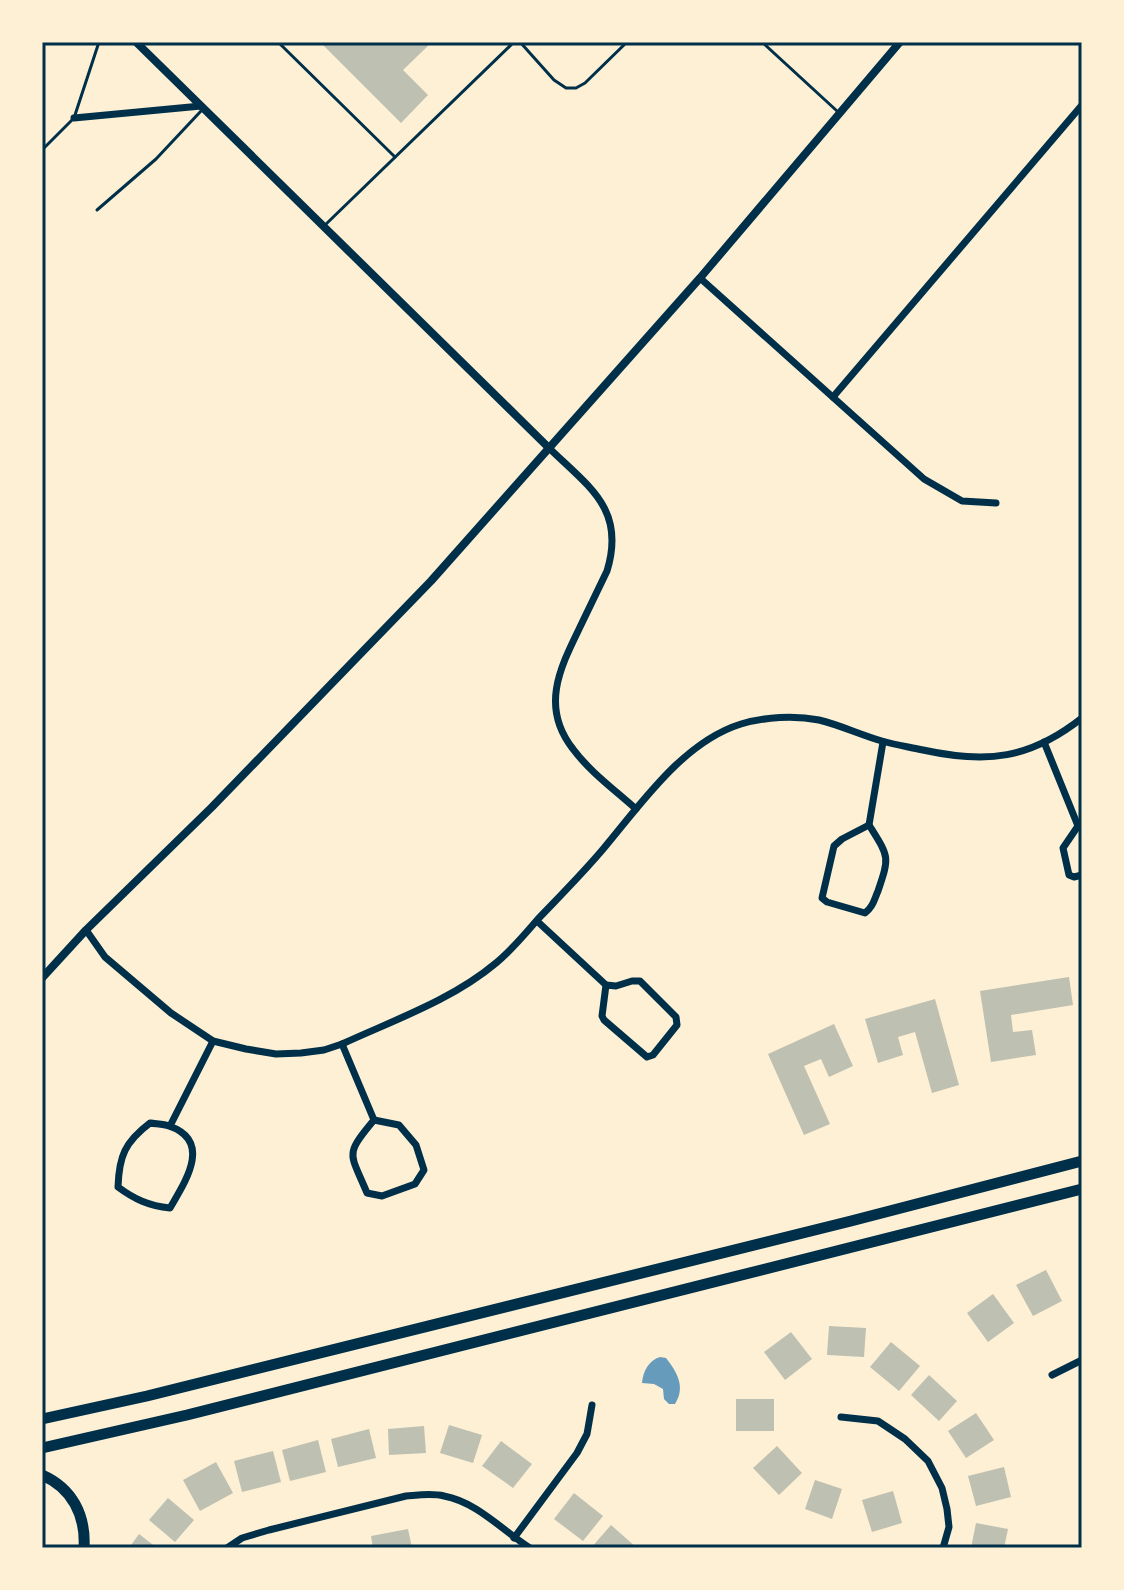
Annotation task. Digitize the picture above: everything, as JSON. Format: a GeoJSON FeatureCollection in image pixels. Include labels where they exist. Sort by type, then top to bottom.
{"type":"FeatureCollection","features":[{"type":"Feature","properties":{"kind":"main road"},"geometry":{"type":"LineString","coordinates":[[42,1419],[147,1396],[1082,1161]]}},
{"type":"Feature","properties":{"kind":"main road"},"geometry":{"type":"LineString","coordinates":[[42,1448],[187,1415],[1082,1189]]}},
{"type":"Feature","properties":{"kind":"main road"},"geometry":{"type":"LineString","coordinates":[[42,1475],[57,1482],[72,1498],[83,1520],[84,1548]]}},
{"type":"Feature","properties":{"kind":"street"},"geometry":{"type":"LineString","coordinates":[[136,42],[598,496],[611,524],[612,556],[561,665],[556,682],[557,718],[573,750],[636,809]]}},
{"type":"Feature","properties":{"kind":"street"},"geometry":{"type":"LineString","coordinates":[[42,978],[431,581],[700,278],[900,42]]}},
{"type":"Feature","properties":{"kind":"street"},"geometry":{"type":"LineString","coordinates":[[833,397],[1082,105]]}},
{"type":"Feature","properties":{"kind":"street"},"geometry":{"type":"LineString","coordinates":[[74,118],[202,107]]}},
{"type":"Feature","properties":{"kind":"street"},"geometry":{"type":"LineString","coordinates":[[700,278],[924,479],[962,501],[996,503]]}},
{"type":"Feature","properties":{"kind":"street"},"geometry":{"type":"LineString","coordinates":[[86,930],[105,957],[171,1013],[213,1041],[276,1054],[324,1050],[441,998],[497,962],[589,866],[658,783],[696,747],[719,733],[763,719],[790,717],[818,720],[883,742],[955,757],[980,758],[1024,752],[1082,718]]}},
{"type":"Feature","properties":{"kind":"street"},"geometry":{"type":"LineString","coordinates":[[869,825],[834,846],[822,898],[865,913],[871,908],[887,866],[883,848],[869,825],[883,742]]}},
{"type":"Feature","properties":{"kind":"street"},"geometry":{"type":"LineString","coordinates":[[1044,742],[1080,826],[1063,848],[1069,875],[1082,875]]}},
{"type":"Feature","properties":{"kind":"street"},"geometry":{"type":"LineString","coordinates":[[537,921],[606,985],[640,981],[676,1017],[677,1025],[653,1055],[647,1057],[604,1020],[606,985]]}},
{"type":"Feature","properties":{"kind":"street"},"geometry":{"type":"LineString","coordinates":[[170,1126],[213,1041]]}},
{"type":"Feature","properties":{"kind":"street"},"geometry":{"type":"LineString","coordinates":[[342,1044],[374,1120]]}},
{"type":"Feature","properties":{"kind":"street"},"geometry":{"type":"LineString","coordinates":[[374,1120],[399,1125],[416,1145],[424,1170],[415,1184],[382,1196],[367,1193],[351,1156],[354,1144],[374,1120]]}},
{"type":"Feature","properties":{"kind":"street"},"geometry":{"type":"LineString","coordinates":[[150,1123],[170,1126],[188,1137],[194,1159],[170,1208],[155,1207],[118,1187],[118,1167],[135,1135],[150,1123]]}},
{"type":"Feature","properties":{"kind":"street"},"geometry":{"type":"LineString","coordinates":[[1052,1375],[1082,1360]]}},
{"type":"Feature","properties":{"kind":"street"},"geometry":{"type":"LineString","coordinates":[[514,1538],[577,1453],[587,1434],[592,1405]]}},
{"type":"Feature","properties":{"kind":"street"},"geometry":{"type":"LineString","coordinates":[[841,1417],[878,1421],[905,1439],[928,1461],[942,1488],[947,1509],[949,1527],[943,1548]]}},
{"type":"Feature","properties":{"kind":"street"},"geometry":{"type":"LineString","coordinates":[[227,1548],[242,1538],[269,1530],[406,1496],[426,1494],[462,1502],[530,1548]]}},
{"type":"Feature","properties":{"kind":"lane"},"geometry":{"type":"LineString","coordinates":[[42,150],[74,118],[99,42]]}},
{"type":"Feature","properties":{"kind":"lane"},"geometry":{"type":"LineString","coordinates":[[278,42],[395,157]]}},
{"type":"Feature","properties":{"kind":"lane"},"geometry":{"type":"LineString","coordinates":[[324,226],[514,42]]}},
{"type":"Feature","properties":{"kind":"lane"},"geometry":{"type":"LineString","coordinates":[[520,42],[554,80],[566,88],[576,88],[585,83],[627,42]]}},
{"type":"Feature","properties":{"kind":"lane"},"geometry":{"type":"LineString","coordinates":[[762,42],[840,113]]}},
{"type":"Feature","properties":{"kind":"lane"},"geometry":{"type":"LineString","coordinates":[[97,210],[156,159],[202,107]]}},
{"type":"Feature","properties":{"kind":"water"},"geometry":{"type":"Polygon","coordinates":[[[660,1357],[666,1358],[679,1380],[680,1392],[675,1404],[669,1404],[664,1399],[663,1389],[642,1383],[647,1367],[660,1357]]]}},
{"type":"Feature","properties":{"kind":"building"},"geometry":{"type":"Polygon","coordinates":[[[320,42],[432,42],[403,70],[428,95],[401,123],[320,42]]]}},
{"type":"Feature","properties":{"kind":"building"},"geometry":{"type":"Polygon","coordinates":[[[1069,977],[1073,1005],[1011,1015],[1013,1032],[1032,1030],[1036,1055],[991,1062],[980,991],[1069,977]]]}},
{"type":"Feature","properties":{"kind":"building"},"geometry":{"type":"Polygon","coordinates":[[[935,999],[959,1085],[932,1093],[915,1032],[898,1037],[903,1055],[878,1063],[865,1019],[935,999]]]}},
{"type":"Feature","properties":{"kind":"building"},"geometry":{"type":"Polygon","coordinates":[[[834,1024],[853,1066],[829,1077],[821,1059],[804,1066],[830,1124],[804,1135],[768,1054],[834,1024]]]}},
{"type":"Feature","properties":{"kind":"building"},"geometry":{"type":"Polygon","coordinates":[[[1046,1270],[1062,1301],[1033,1316],[1016,1285],[1046,1270]]]}},
{"type":"Feature","properties":{"kind":"building"},"geometry":{"type":"Polygon","coordinates":[[[993,1294],[1014,1323],[988,1342],[967,1313],[993,1294]]]}},
{"type":"Feature","properties":{"kind":"building"},"geometry":{"type":"Polygon","coordinates":[[[829,1326],[866,1328],[864,1357],[827,1355],[829,1326]]]}},
{"type":"Feature","properties":{"kind":"building"},"geometry":{"type":"Polygon","coordinates":[[[791,1332],[812,1359],[785,1380],[764,1352],[791,1332]]]}},
{"type":"Feature","properties":{"kind":"building"},"geometry":{"type":"Polygon","coordinates":[[[891,1342],[920,1366],[899,1391],[870,1367],[891,1342]]]}},
{"type":"Feature","properties":{"kind":"building"},"geometry":{"type":"Polygon","coordinates":[[[929,1375],[957,1401],[939,1421],[911,1395],[929,1375]]]}},
{"type":"Feature","properties":{"kind":"building"},"geometry":{"type":"Polygon","coordinates":[[[736,1399],[774,1399],[774,1431],[736,1431],[736,1399]]]}},
{"type":"Feature","properties":{"kind":"building"},"geometry":{"type":"Polygon","coordinates":[[[976,1413],[994,1440],[966,1458],[948,1431],[976,1413]]]}},
{"type":"Feature","properties":{"kind":"building"},"geometry":{"type":"Polygon","coordinates":[[[449,1425],[482,1435],[473,1463],[440,1453],[449,1425]]]}},
{"type":"Feature","properties":{"kind":"building"},"geometry":{"type":"Polygon","coordinates":[[[424,1426],[426,1453],[389,1455],[388,1429],[424,1426]]]}},
{"type":"Feature","properties":{"kind":"building"},"geometry":{"type":"Polygon","coordinates":[[[369,1429],[376,1458],[338,1467],[331,1439],[369,1429]]]}},
{"type":"Feature","properties":{"kind":"building"},"geometry":{"type":"Polygon","coordinates":[[[318,1440],[326,1472],[290,1481],[282,1450],[318,1440]]]}},
{"type":"Feature","properties":{"kind":"building"},"geometry":{"type":"Polygon","coordinates":[[[501,1441],[532,1464],[513,1488],[482,1466],[501,1441]]]}},
{"type":"Feature","properties":{"kind":"building"},"geometry":{"type":"Polygon","coordinates":[[[777,1446],[802,1473],[779,1495],[753,1468],[777,1446]]]}},
{"type":"Feature","properties":{"kind":"building"},"geometry":{"type":"Polygon","coordinates":[[[273,1451],[281,1482],[242,1492],[234,1461],[273,1451]]]}},
{"type":"Feature","properties":{"kind":"building"},"geometry":{"type":"Polygon","coordinates":[[[216,1462],[233,1493],[200,1511],[183,1480],[216,1462]]]}},
{"type":"Feature","properties":{"kind":"building"},"geometry":{"type":"Polygon","coordinates":[[[1004,1467],[1011,1497],[976,1506],[968,1476],[1004,1467]]]}},
{"type":"Feature","properties":{"kind":"building"},"geometry":{"type":"Polygon","coordinates":[[[815,1480],[842,1489],[832,1519],[805,1509],[815,1480]]]}},
{"type":"Feature","properties":{"kind":"building"},"geometry":{"type":"Polygon","coordinates":[[[893,1491],[902,1523],[872,1532],[862,1500],[893,1491]]]}},
{"type":"Feature","properties":{"kind":"building"},"geometry":{"type":"Polygon","coordinates":[[[574,1493],[603,1516],[583,1541],[554,1519],[574,1493]]]}},
{"type":"Feature","properties":{"kind":"building"},"geometry":{"type":"Polygon","coordinates":[[[168,1498],[194,1520],[175,1542],[149,1520],[168,1498]]]}},
{"type":"Feature","properties":{"kind":"building"},"geometry":{"type":"Polygon","coordinates":[[[976,1523],[1008,1529],[1004,1548],[971,1548],[976,1523]]]}},
{"type":"Feature","properties":{"kind":"building"},"geometry":{"type":"Polygon","coordinates":[[[611,1525],[637,1548],[591,1548],[611,1525]]]}},
{"type":"Feature","properties":{"kind":"building"},"geometry":{"type":"Polygon","coordinates":[[[408,1529],[412,1548],[373,1548],[371,1536],[408,1529]]]}},
{"type":"Feature","properties":{"kind":"building"},"geometry":{"type":"Polygon","coordinates":[[[139,1534],[157,1548],[129,1548],[139,1534]]]}}]}
